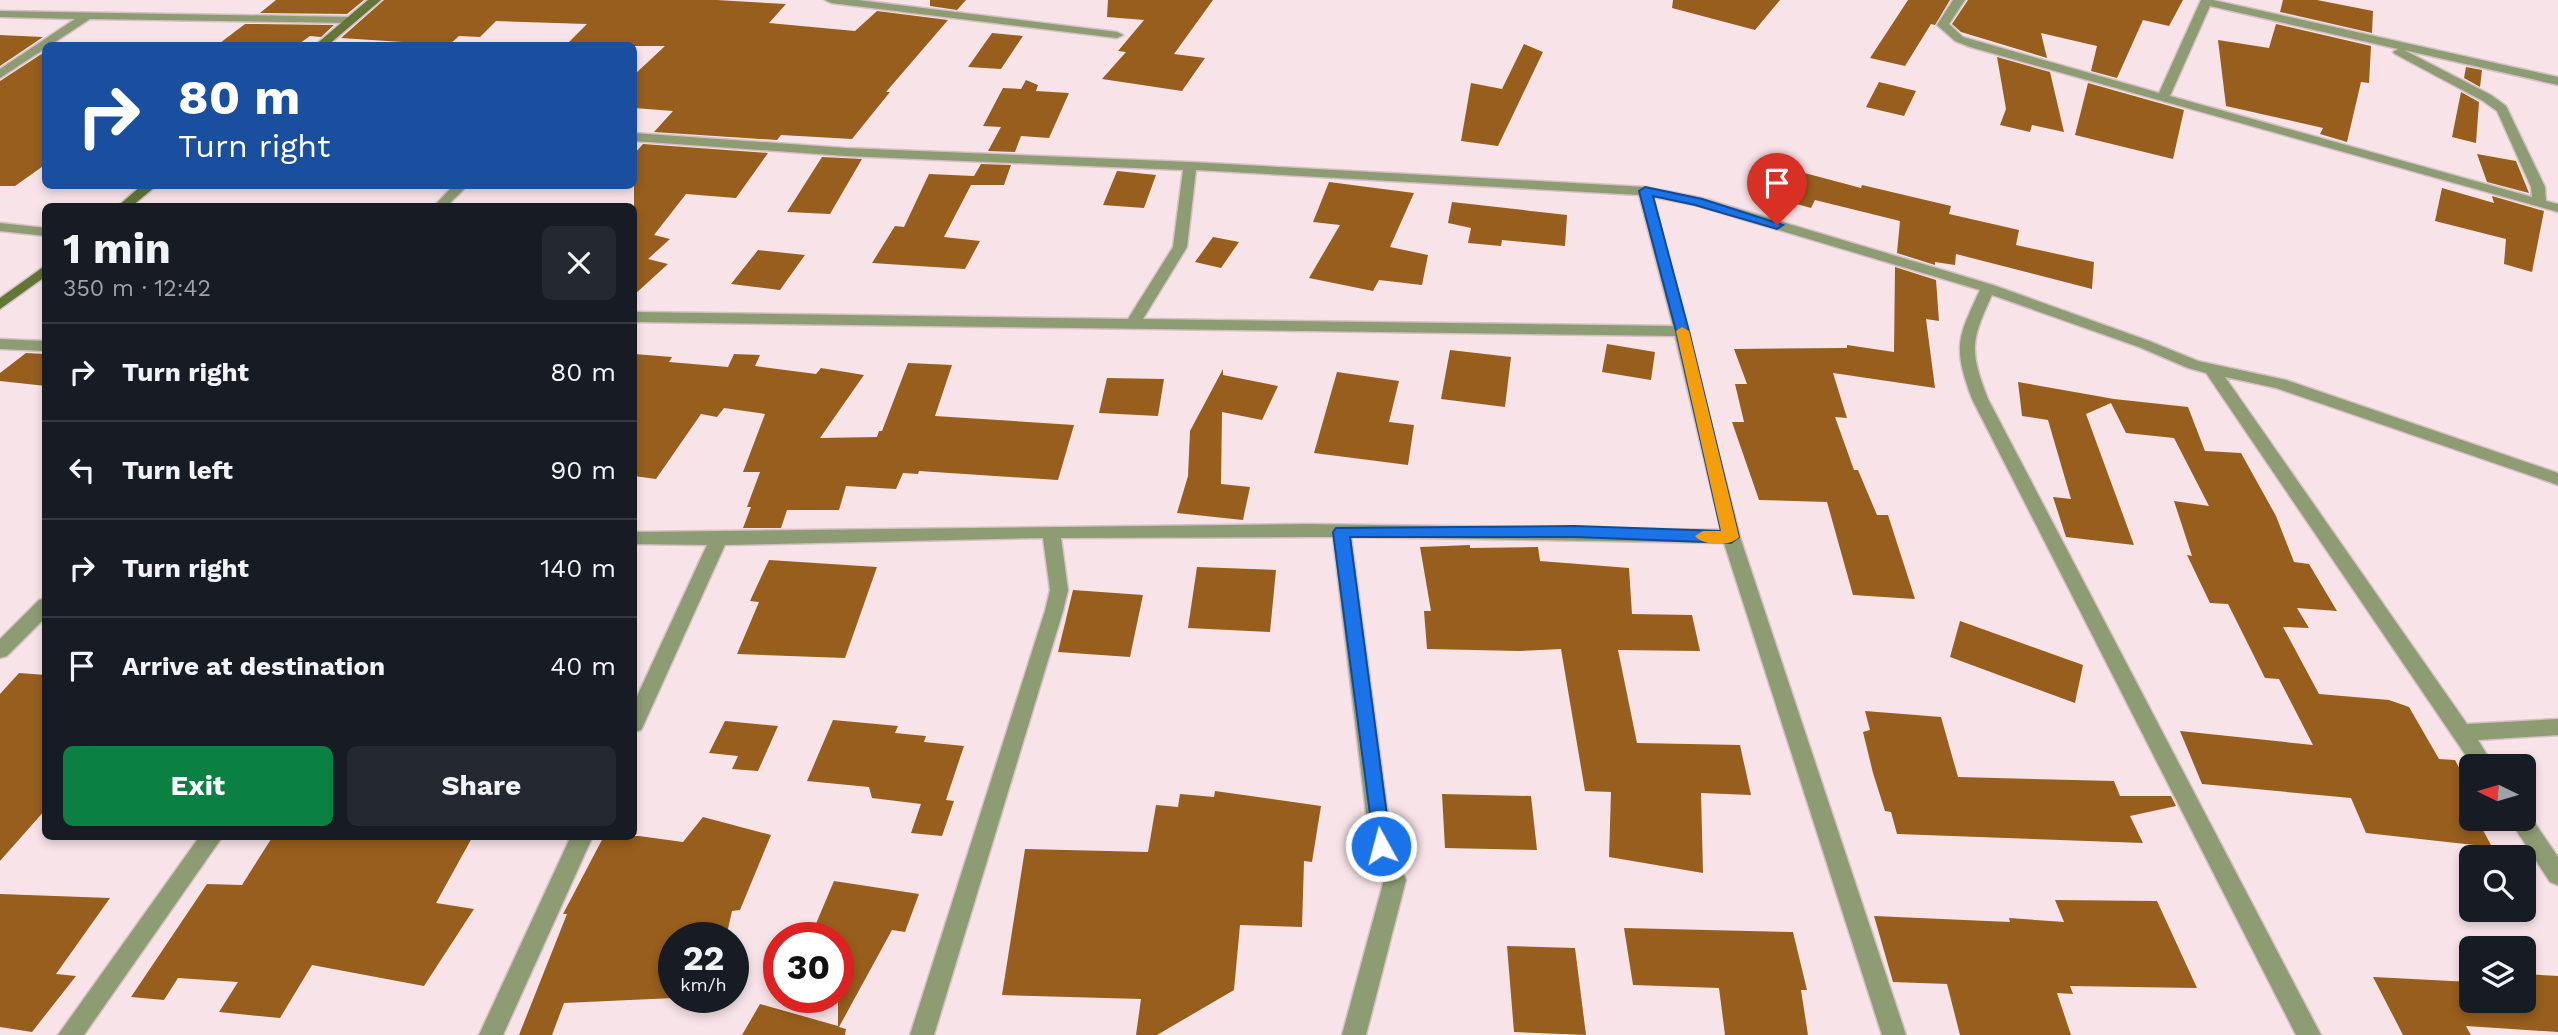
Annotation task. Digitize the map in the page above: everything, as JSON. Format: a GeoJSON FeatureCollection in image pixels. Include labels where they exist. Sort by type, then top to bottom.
{"type":"FeatureCollection","features":[{"type":"Feature","properties":{"kind":"street"},"geometry":{"type":"LineString","coordinates":[[324,42],[375,0]]}},
{"type":"Feature","properties":{"kind":"street"},"geometry":{"type":"LineString","coordinates":[[831,0],[1118,36]]}},
{"type":"Feature","properties":{"kind":"street"},"geometry":{"type":"LineString","coordinates":[[1959,0],[1943,25],[1959,39],[2558,208]]}},
{"type":"Feature","properties":{"kind":"street"},"geometry":{"type":"LineString","coordinates":[[2164,98],[2207,1],[2558,81]]}},
{"type":"Feature","properties":{"kind":"street"},"geometry":{"type":"LineString","coordinates":[[0,14],[351,20]]}},
{"type":"Feature","properties":{"kind":"street"},"geometry":{"type":"LineString","coordinates":[[48,42],[87,16]]}},
{"type":"Feature","properties":{"kind":"street"},"geometry":{"type":"LineString","coordinates":[[2384,43],[2487,98],[2502,109],[2538,187],[2539,203]]}},
{"type":"Feature","properties":{"kind":"street"},"geometry":{"type":"LineString","coordinates":[[0,74],[42,46]]}},
{"type":"Feature","properties":{"kind":"street"},"geometry":{"type":"LineString","coordinates":[[637,137],[846,152],[1190,166],[1645,191],[1697,201],[1988,288],[2213,371],[2280,384],[2558,479]]}},
{"type":"Feature","properties":{"kind":"street"},"geometry":{"type":"LineString","coordinates":[[1133,323],[1180,247],[1190,166]]}},
{"type":"Feature","properties":{"kind":"street"},"geometry":{"type":"LineString","coordinates":[[128,203],[145,189]]}},
{"type":"Feature","properties":{"kind":"street"},"geometry":{"type":"LineString","coordinates":[[443,203],[457,189]]}},
{"type":"Feature","properties":{"kind":"street"},"geometry":{"type":"LineString","coordinates":[[1645,191],[1682,331],[1731,537],[1894,1035]]}},
{"type":"Feature","properties":{"kind":"street"},"geometry":{"type":"LineString","coordinates":[[0,227],[42,232]]}},
{"type":"Feature","properties":{"kind":"street"},"geometry":{"type":"LineString","coordinates":[[0,305],[42,272]]}},
{"type":"Feature","properties":{"kind":"street"},"geometry":{"type":"LineString","coordinates":[[1988,288],[1964,341],[1966,363],[1980,399],[2309,1035]]}},
{"type":"Feature","properties":{"kind":"street"},"geometry":{"type":"LineString","coordinates":[[637,317],[1682,331]]}},
{"type":"Feature","properties":{"kind":"street"},"geometry":{"type":"LineString","coordinates":[[0,344],[42,346]]}},
{"type":"Feature","properties":{"kind":"street"},"geometry":{"type":"LineString","coordinates":[[2213,371],[2476,754]]}},
{"type":"Feature","properties":{"kind":"street"},"geometry":{"type":"LineString","coordinates":[[637,538],[718,540],[1051,532],[1575,532],[1731,537]]}},
{"type":"Feature","properties":{"kind":"street"},"geometry":{"type":"LineString","coordinates":[[922,1035],[1054,611],[1059,590],[1051,532]]}},
{"type":"Feature","properties":{"kind":"street"},"geometry":{"type":"LineString","coordinates":[[1341,532],[1381,846],[1395,880],[1354,1035]]}},
{"type":"Feature","properties":{"kind":"street"},"geometry":{"type":"LineString","coordinates":[[637,717],[718,540]]}},
{"type":"Feature","properties":{"kind":"street"},"geometry":{"type":"LineString","coordinates":[[0,651],[42,609]]}},
{"type":"Feature","properties":{"kind":"street"},"geometry":{"type":"LineString","coordinates":[[2461,733],[2558,727]]}},
{"type":"Feature","properties":{"kind":"street"},"geometry":{"type":"LineString","coordinates":[[2528,831],[2558,875]]}},
{"type":"Feature","properties":{"kind":"street"},"geometry":{"type":"LineString","coordinates":[[70,1035],[210,840]]}},
{"type":"Feature","properties":{"kind":"street"},"geometry":{"type":"LineString","coordinates":[[491,1035],[580,840]]}},
{"type":"Feature","properties":{"kind":"building"},"geometry":{"type":"Polygon","coordinates":[[[276,0],[364,0],[347,14],[260,13],[276,0]]]}},
{"type":"Feature","properties":{"kind":"building"},"geometry":{"type":"Polygon","coordinates":[[[384,0],[716,0],[786,4],[769,23],[855,31],[877,11],[948,20],[886,92],[890,92],[852,139],[781,135],[777,140],[654,132],[673,111],[637,108],[637,72],[665,46],[637,46],[637,42],[569,42],[587,24],[496,21],[480,37],[459,36],[452,42],[341,38],[384,0]]]}},
{"type":"Feature","properties":{"kind":"building"},"geometry":{"type":"Polygon","coordinates":[[[930,0],[966,0],[957,10],[930,6],[930,0]]]}},
{"type":"Feature","properties":{"kind":"building"},"geometry":{"type":"Polygon","coordinates":[[[1108,0],[1213,0],[1174,54],[1205,58],[1182,91],[1102,79],[1126,52],[1118,51],[1144,20],[1107,17],[1108,0]]]}},
{"type":"Feature","properties":{"kind":"building"},"geometry":{"type":"Polygon","coordinates":[[[1673,0],[1780,0],[1755,30],[1672,8],[1673,0]]]}},
{"type":"Feature","properties":{"kind":"building"},"geometry":{"type":"Polygon","coordinates":[[[1908,0],[1950,0],[1935,25],[1931,24],[1905,66],[1870,58],[1908,0]]]}},
{"type":"Feature","properties":{"kind":"building"},"geometry":{"type":"Polygon","coordinates":[[[1968,0],[2183,0],[2169,26],[2143,20],[2117,78],[2091,71],[2097,46],[2041,33],[2047,58],[1961,32],[1952,24],[1968,0]]]}},
{"type":"Feature","properties":{"kind":"building"},"geometry":{"type":"Polygon","coordinates":[[[2283,0],[2317,0],[2373,11],[2372,33],[2280,12],[2283,0]]]}},
{"type":"Feature","properties":{"kind":"building"},"geometry":{"type":"Polygon","coordinates":[[[245,24],[334,25],[321,37],[310,36],[302,42],[221,42],[245,24]]]}},
{"type":"Feature","properties":{"kind":"building"},"geometry":{"type":"Polygon","coordinates":[[[2276,24],[2371,46],[2369,83],[2361,82],[2347,142],[2320,134],[2323,128],[2226,106],[2218,40],[2269,48],[2276,24]]]}},
{"type":"Feature","properties":{"kind":"building"},"geometry":{"type":"Polygon","coordinates":[[[992,33],[1023,36],[1001,69],[968,67],[992,33]]]}},
{"type":"Feature","properties":{"kind":"building"},"geometry":{"type":"Polygon","coordinates":[[[0,35],[43,37],[0,66],[0,35]]]}},
{"type":"Feature","properties":{"kind":"building"},"geometry":{"type":"Polygon","coordinates":[[[1524,44],[1543,52],[1498,146],[1461,141],[1471,83],[1502,89],[1524,44]]]}},
{"type":"Feature","properties":{"kind":"building"},"geometry":{"type":"Polygon","coordinates":[[[42,54],[42,167],[15,186],[0,186],[0,81],[42,54]]]}},
{"type":"Feature","properties":{"kind":"building"},"geometry":{"type":"Polygon","coordinates":[[[1997,57],[2050,72],[2064,132],[2032,125],[2030,132],[2000,125],[2006,109],[1997,57]]]}},
{"type":"Feature","properties":{"kind":"building"},"geometry":{"type":"Polygon","coordinates":[[[2466,67],[2482,70],[2480,87],[2464,78],[2466,67]]]}},
{"type":"Feature","properties":{"kind":"building"},"geometry":{"type":"Polygon","coordinates":[[[1026,80],[1038,85],[1036,91],[1069,93],[1049,138],[1021,136],[1015,152],[988,151],[1001,127],[983,126],[1003,88],[1021,89],[1026,80]]]}},
{"type":"Feature","properties":{"kind":"building"},"geometry":{"type":"Polygon","coordinates":[[[1879,82],[1916,91],[1904,116],[1866,107],[1879,82]]]}},
{"type":"Feature","properties":{"kind":"building"},"geometry":{"type":"Polygon","coordinates":[[[2088,83],[2184,110],[2173,159],[2075,135],[2088,83]]]}},
{"type":"Feature","properties":{"kind":"building"},"geometry":{"type":"Polygon","coordinates":[[[2461,92],[2479,102],[2476,143],[2452,137],[2461,92]]]}},
{"type":"Feature","properties":{"kind":"building"},"geometry":{"type":"Polygon","coordinates":[[[643,144],[768,153],[736,198],[686,194],[654,235],[670,239],[648,259],[668,264],[637,292],[637,203],[634,203],[634,189],[637,189],[637,151],[643,144]]]}},
{"type":"Feature","properties":{"kind":"building"},"geometry":{"type":"Polygon","coordinates":[[[2477,154],[2516,161],[2529,193],[2487,182],[2477,154]]]}},
{"type":"Feature","properties":{"kind":"building"},"geometry":{"type":"Polygon","coordinates":[[[822,157],[862,159],[830,214],[787,212],[822,157]]]}},
{"type":"Feature","properties":{"kind":"building"},"geometry":{"type":"Polygon","coordinates":[[[981,164],[1011,165],[1004,185],[971,185],[944,237],[980,241],[965,269],[872,263],[895,226],[904,227],[929,174],[974,176],[981,164]]]}},
{"type":"Feature","properties":{"kind":"building"},"geometry":{"type":"Polygon","coordinates":[[[1782,167],[1861,188],[1862,185],[1951,206],[1949,214],[2019,230],[2016,245],[2094,262],[2092,289],[1956,254],[1955,265],[1935,262],[1935,265],[1897,253],[1900,221],[1815,200],[1811,208],[1764,195],[1782,167]]]}},
{"type":"Feature","properties":{"kind":"building"},"geometry":{"type":"Polygon","coordinates":[[[1117,171],[1156,175],[1144,208],[1103,205],[1117,171]]]}},
{"type":"Feature","properties":{"kind":"building"},"geometry":{"type":"Polygon","coordinates":[[[1329,182],[1414,193],[1390,247],[1428,255],[1422,285],[1379,280],[1373,291],[1309,278],[1340,225],[1313,222],[1329,182]]]}},
{"type":"Feature","properties":{"kind":"building"},"geometry":{"type":"Polygon","coordinates":[[[2442,188],[2494,203],[2492,196],[2544,211],[2532,272],[2504,264],[2506,239],[2435,221],[2442,188]]]}},
{"type":"Feature","properties":{"kind":"building"},"geometry":{"type":"Polygon","coordinates":[[[1452,202],[1567,215],[1565,246],[1502,240],[1501,246],[1468,243],[1471,228],[1448,223],[1452,202]]]}},
{"type":"Feature","properties":{"kind":"building"},"geometry":{"type":"Polygon","coordinates":[[[1213,237],[1239,242],[1221,268],[1195,262],[1213,237]]]}},
{"type":"Feature","properties":{"kind":"building"},"geometry":{"type":"Polygon","coordinates":[[[758,250],[805,255],[780,290],[731,284],[758,250]]]}},
{"type":"Feature","properties":{"kind":"building"},"geometry":{"type":"Polygon","coordinates":[[[1895,267],[1936,280],[1939,321],[1926,319],[1935,388],[1833,373],[1847,418],[1835,417],[1854,470],[1858,470],[1877,515],[1888,515],[1915,599],[1853,595],[1827,502],[1759,500],[1732,422],[1744,422],[1735,384],[1747,384],[1734,349],[1847,348],[1847,345],[1894,352],[1895,267]]]}},
{"type":"Feature","properties":{"kind":"building"},"geometry":{"type":"Polygon","coordinates":[[[1607,344],[1655,352],[1651,380],[1602,372],[1607,344]]]}},
{"type":"Feature","properties":{"kind":"building"},"geometry":{"type":"Polygon","coordinates":[[[1450,350],[1511,357],[1505,407],[1441,399],[1450,350]]]}},
{"type":"Feature","properties":{"kind":"building"},"geometry":{"type":"Polygon","coordinates":[[[26,353],[42,354],[42,386],[0,381],[0,373],[26,353]]]}},
{"type":"Feature","properties":{"kind":"building"},"geometry":{"type":"Polygon","coordinates":[[[637,354],[672,357],[669,362],[728,367],[734,354],[760,355],[755,366],[816,374],[821,368],[864,375],[820,438],[877,437],[879,431],[882,431],[908,363],[952,365],[935,416],[1074,425],[1058,480],[919,471],[918,474],[903,473],[896,489],[846,486],[839,510],[787,510],[781,528],[743,528],[751,507],[747,507],[760,472],[743,472],[765,414],[724,408],[717,417],[701,414],[656,479],[637,476],[637,354]]]}},
{"type":"Feature","properties":{"kind":"building"},"geometry":{"type":"Polygon","coordinates":[[[1223,369],[1223,375],[1278,386],[1262,420],[1222,412],[1221,484],[1250,487],[1243,520],[1177,513],[1188,476],[1190,431],[1223,369]]]}},
{"type":"Feature","properties":{"kind":"building"},"geometry":{"type":"Polygon","coordinates":[[[1337,372],[1399,381],[1389,422],[1414,425],[1408,465],[1314,453],[1337,372]]]}},
{"type":"Feature","properties":{"kind":"building"},"geometry":{"type":"Polygon","coordinates":[[[1107,378],[1164,379],[1158,416],[1099,413],[1107,378]]]}},
{"type":"Feature","properties":{"kind":"building"},"geometry":{"type":"Polygon","coordinates":[[[2018,382],[2114,399],[2188,407],[2205,451],[2241,453],[2276,516],[2294,562],[2309,564],[2337,611],[2297,608],[2309,628],[2283,627],[2319,694],[2389,700],[2409,707],[2439,759],[2455,760],[2459,768],[2459,831],[2483,831],[2491,845],[2366,833],[2351,798],[2202,784],[2180,731],[2313,745],[2279,679],[2265,678],[2228,604],[2210,603],[2187,555],[2192,556],[2174,501],[2209,506],[2174,438],[2126,433],[2111,403],[2086,414],[2134,545],[2066,537],[2053,497],[2071,499],[2048,420],[2022,416],[2018,382]]]}},
{"type":"Feature","properties":{"kind":"building"},"geometry":{"type":"Polygon","coordinates":[[[1470,545],[1470,548],[1538,547],[1540,561],[1629,568],[1632,614],[1692,615],[1700,651],[1618,650],[1637,743],[1740,745],[1751,795],[1701,793],[1703,873],[1609,857],[1611,792],[1585,791],[1561,649],[1427,649],[1424,611],[1431,611],[1420,547],[1470,545]]]}},
{"type":"Feature","properties":{"kind":"building"},"geometry":{"type":"Polygon","coordinates":[[[769,560],[877,567],[845,658],[737,654],[759,602],[750,601],[769,560]]]}},
{"type":"Feature","properties":{"kind":"building"},"geometry":{"type":"Polygon","coordinates":[[[1197,567],[1276,570],[1270,632],[1188,628],[1197,567]]]}},
{"type":"Feature","properties":{"kind":"building"},"geometry":{"type":"Polygon","coordinates":[[[1073,590],[1143,595],[1130,657],[1058,652],[1073,590]]]}},
{"type":"Feature","properties":{"kind":"building"},"geometry":{"type":"Polygon","coordinates":[[[1960,621],[2083,665],[2075,703],[1950,657],[1960,621]]]}},
{"type":"Feature","properties":{"kind":"building"},"geometry":{"type":"Polygon","coordinates":[[[19,673],[42,675],[42,814],[0,861],[0,694],[19,673]]]}},
{"type":"Feature","properties":{"kind":"building"},"geometry":{"type":"Polygon","coordinates":[[[1865,711],[1941,717],[1958,777],[2114,781],[2120,796],[2171,796],[2176,806],[2130,816],[2143,843],[1897,834],[1891,812],[1885,811],[1873,773],[1863,732],[1870,730],[1865,711]]]}},
{"type":"Feature","properties":{"kind":"building"},"geometry":{"type":"Polygon","coordinates":[[[833,720],[898,726],[895,733],[926,736],[924,742],[964,746],[946,800],[954,801],[942,836],[911,833],[921,804],[872,798],[869,787],[807,781],[833,720]]]}},
{"type":"Feature","properties":{"kind":"building"},"geometry":{"type":"Polygon","coordinates":[[[725,721],[778,726],[758,771],[732,769],[738,756],[709,753],[725,721]]]}},
{"type":"Feature","properties":{"kind":"building"},"geometry":{"type":"Polygon","coordinates":[[[1215,791],[1321,806],[1312,862],[1304,861],[1302,927],[1240,925],[1234,990],[1157,1035],[1136,1035],[1141,999],[1002,995],[1025,849],[1148,852],[1156,805],[1178,807],[1180,794],[1214,797],[1215,791]]]}},
{"type":"Feature","properties":{"kind":"building"},"geometry":{"type":"Polygon","coordinates":[[[1442,794],[1531,796],[1537,850],[1445,848],[1442,794]]]}},
{"type":"Feature","properties":{"kind":"building"},"geometry":{"type":"Polygon","coordinates":[[[703,817],[771,835],[740,910],[732,911],[730,922],[658,922],[658,999],[564,1003],[552,1035],[519,1035],[567,914],[563,914],[602,840],[637,840],[639,836],[683,842],[703,817]]]}},
{"type":"Feature","properties":{"kind":"building"},"geometry":{"type":"Polygon","coordinates":[[[270,840],[471,840],[436,903],[474,909],[424,986],[312,965],[280,1018],[219,1012],[238,982],[178,978],[164,1000],[131,997],[207,884],[242,885],[270,840]]]}},
{"type":"Feature","properties":{"kind":"building"},"geometry":{"type":"Polygon","coordinates":[[[834,881],[919,894],[905,932],[892,930],[854,1000],[854,922],[817,922],[834,881]]]}},
{"type":"Feature","properties":{"kind":"building"},"geometry":{"type":"Polygon","coordinates":[[[0,894],[110,898],[56,974],[76,976],[32,1032],[0,1027],[0,894]]]}},
{"type":"Feature","properties":{"kind":"building"},"geometry":{"type":"Polygon","coordinates":[[[2055,900],[2157,901],[2197,988],[2070,986],[2073,994],[2057,993],[2071,1035],[1960,1035],[1947,984],[1893,982],[1874,916],[2010,922],[2009,918],[2064,922],[2055,900]]]}},
{"type":"Feature","properties":{"kind":"building"},"geometry":{"type":"Polygon","coordinates":[[[1624,928],[1793,932],[1807,990],[1801,990],[1808,1035],[1725,1035],[1719,988],[1633,985],[1624,928]]]}},
{"type":"Feature","properties":{"kind":"building"},"geometry":{"type":"Polygon","coordinates":[[[1507,946],[1575,948],[1586,1035],[1514,1032],[1507,946]]]}},
{"type":"Feature","properties":{"kind":"building"},"geometry":{"type":"Polygon","coordinates":[[[2536,975],[2558,976],[2558,1032],[2466,1026],[2471,1035],[2403,1035],[2373,977],[2459,981],[2459,1013],[2536,1013],[2536,975]]]}},
{"type":"Feature","properties":{"kind":"building"},"geometry":{"type":"Polygon","coordinates":[[[760,1004],[763,1005],[763,1013],[792,1013],[838,1026],[838,1013],[847,1013],[839,1027],[846,1029],[845,1035],[742,1035],[760,1004]]]}},
{"type":"Feature","properties":{"kind":"slow traffic"},"geometry":{"type":"LineString","coordinates":[[1682,331],[1731,537],[1703,536]]}},
{"type":"Feature","properties":{"kind":"route"},"geometry":{"type":"LineString","coordinates":[[1381,846],[1341,532],[1575,532],[1731,537],[1682,331],[1645,191],[1697,201],[1777,225]]}}]}
